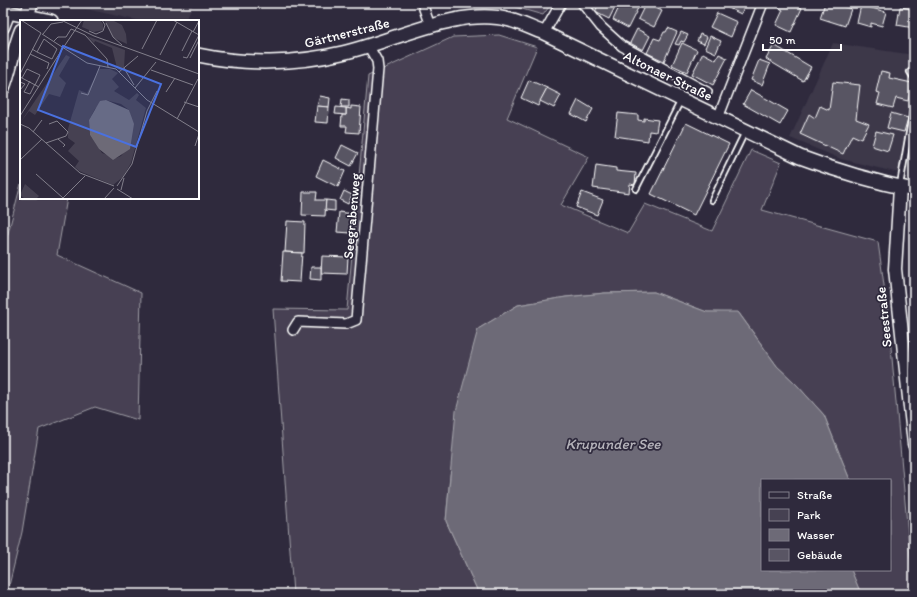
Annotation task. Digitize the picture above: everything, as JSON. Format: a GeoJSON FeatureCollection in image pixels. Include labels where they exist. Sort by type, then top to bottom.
{"type":"FeatureCollection","features":[{"type":"Feature","properties":{"kind":"main road"},"geometry":{"type":"LineString","coordinates":[[26,18],[30,3]]}},
{"type":"Feature","properties":{"kind":"main road"},"geometry":{"type":"LineString","coordinates":[[8,9],[26,18],[43,20]]}},
{"type":"Feature","properties":{"kind":"main road","name":"Altonaer Straße"},"geometry":{"type":"LineString","coordinates":[[430,26],[451,20],[469,18],[489,17],[509,20],[544,33],[745,131],[800,156],[830,168],[914,190]]}},
{"type":"Feature","properties":{"kind":"main road","name":"Gärtnerstraße"},"geometry":{"type":"LineString","coordinates":[[199,55],[215,59],[251,62],[304,60],[341,54],[369,47],[430,26]]}},
{"type":"Feature","properties":{"kind":"street"},"geometry":{"type":"LineString","coordinates":[[422,3],[430,26]]}},
{"type":"Feature","properties":{"kind":"street"},"geometry":{"type":"LineString","coordinates":[[544,33],[562,3]]}},
{"type":"Feature","properties":{"kind":"street"},"geometry":{"type":"LineString","coordinates":[[582,3],[601,27],[622,46],[707,92]]}},
{"type":"Feature","properties":{"kind":"street"},"geometry":{"type":"LineString","coordinates":[[718,118],[763,3]]}},
{"type":"Feature","properties":{"kind":"street"},"geometry":{"type":"LineString","coordinates":[[3,27],[8,9]]}},
{"type":"Feature","properties":{"kind":"street"},"geometry":{"type":"LineString","coordinates":[[3,89],[8,78],[12,58],[20,33]]}},
{"type":"Feature","properties":{"kind":"street","name":"Seegrabenweg"},"geometry":{"type":"LineString","coordinates":[[293,330],[298,322],[346,324],[356,320],[378,69],[377,61],[369,47]]}},
{"type":"Feature","properties":{"kind":"street","name":"Seestraße"},"geometry":{"type":"LineString","coordinates":[[900,187],[895,269],[914,444]]}},
{"type":"Feature","properties":{"kind":"lane"},"geometry":{"type":"LineString","coordinates":[[910,72],[914,78]]}},
{"type":"Feature","properties":{"kind":"lane"},"geometry":{"type":"LineString","coordinates":[[636,189],[681,100]]}},
{"type":"Feature","properties":{"kind":"lane"},"geometry":{"type":"LineString","coordinates":[[900,187],[914,104]]}},
{"type":"Feature","properties":{"kind":"lane"},"geometry":{"type":"LineString","coordinates":[[712,200],[745,131]]}},
{"type":"Feature","properties":{"kind":"shaded area"},"geometry":{"type":"Polygon","coordinates":[[[59,3],[194,3],[186,20],[136,20],[59,3]]]}},
{"type":"Feature","properties":{"kind":"shaded area"},"geometry":{"type":"Polygon","coordinates":[[[833,43],[914,55],[914,138],[907,175],[841,159],[790,138],[833,43]]]}},
{"type":"Feature","properties":{"kind":"green space"},"geometry":{"type":"Polygon","coordinates":[[[513,3],[552,3],[543,15],[515,7],[513,3]]]}},
{"type":"Feature","properties":{"kind":"green space"},"geometry":{"type":"Polygon","coordinates":[[[499,35],[537,47],[507,118],[589,157],[561,205],[628,233],[645,204],[712,231],[751,150],[781,163],[762,210],[878,242],[888,314],[914,594],[861,594],[851,571],[891,571],[891,479],[850,479],[824,415],[796,384],[777,366],[739,313],[707,312],[654,292],[604,293],[566,297],[518,305],[478,329],[450,475],[446,521],[479,594],[293,594],[273,309],[347,310],[368,76],[453,37],[499,35]]]}},
{"type":"Feature","properties":{"kind":"green space"},"geometry":{"type":"Polygon","coordinates":[[[20,188],[20,199],[67,199],[57,255],[141,293],[138,420],[95,407],[39,429],[22,532],[7,594],[3,594],[3,252],[20,188]]]}},
{"type":"Feature","properties":{"kind":"water","name":"Krupunder See"},"geometry":{"type":"Polygon","coordinates":[[[654,292],[707,312],[738,312],[777,366],[796,384],[824,415],[850,479],[761,479],[761,571],[851,571],[861,594],[479,594],[446,521],[456,411],[478,329],[518,305],[566,297],[605,293],[654,292]]]}},
{"type":"Feature","properties":{"kind":"building"},"geometry":{"type":"Polygon","coordinates":[[[599,3],[617,3],[609,19],[595,12],[599,3]]]}},
{"type":"Feature","properties":{"kind":"building"},"geometry":{"type":"Polygon","coordinates":[[[621,3],[627,3],[638,8],[628,28],[613,20],[621,3]]]}},
{"type":"Feature","properties":{"kind":"building"},"geometry":{"type":"Polygon","coordinates":[[[646,3],[662,11],[654,27],[638,19],[646,3]]]}},
{"type":"Feature","properties":{"kind":"building"},"geometry":{"type":"Polygon","coordinates":[[[648,3],[661,3],[658,8],[648,3]]]}},
{"type":"Feature","properties":{"kind":"building"},"geometry":{"type":"Polygon","coordinates":[[[718,3],[746,3],[741,14],[718,3]]]}},
{"type":"Feature","properties":{"kind":"building"},"geometry":{"type":"Polygon","coordinates":[[[781,3],[792,3],[802,8],[791,32],[776,25],[783,10],[779,8],[781,3]]]}},
{"type":"Feature","properties":{"kind":"building"},"geometry":{"type":"Polygon","coordinates":[[[825,3],[833,3],[851,9],[845,26],[820,18],[825,3]]]}},
{"type":"Feature","properties":{"kind":"building"},"geometry":{"type":"Polygon","coordinates":[[[861,5],[886,12],[882,26],[871,23],[871,27],[857,23],[861,5]]]}},
{"type":"Feature","properties":{"kind":"building"},"geometry":{"type":"Polygon","coordinates":[[[900,7],[914,9],[914,28],[897,25],[900,7]]]}},
{"type":"Feature","properties":{"kind":"building"},"geometry":{"type":"Polygon","coordinates":[[[717,13],[737,22],[731,37],[710,27],[717,13]]]}},
{"type":"Feature","properties":{"kind":"building"},"geometry":{"type":"Polygon","coordinates":[[[668,28],[677,32],[664,61],[647,53],[654,38],[660,40],[668,28]]]}},
{"type":"Feature","properties":{"kind":"building"},"geometry":{"type":"Polygon","coordinates":[[[637,29],[650,36],[643,50],[630,43],[637,29]]]}},
{"type":"Feature","properties":{"kind":"building"},"geometry":{"type":"Polygon","coordinates":[[[681,32],[688,35],[684,42],[681,41],[679,45],[675,44],[681,32]]]}},
{"type":"Feature","properties":{"kind":"building"},"geometry":{"type":"Polygon","coordinates":[[[700,34],[707,37],[704,44],[697,41],[700,34]]]}},
{"type":"Feature","properties":{"kind":"building"},"geometry":{"type":"Polygon","coordinates":[[[710,36],[721,41],[716,53],[705,48],[710,36]]]}},
{"type":"Feature","properties":{"kind":"building"},"geometry":{"type":"Polygon","coordinates":[[[682,43],[697,50],[687,72],[672,65],[682,43]]]}},
{"type":"Feature","properties":{"kind":"building"},"geometry":{"type":"Polygon","coordinates":[[[774,45],[811,67],[803,81],[766,59],[774,45]]]}},
{"type":"Feature","properties":{"kind":"building"},"geometry":{"type":"Polygon","coordinates":[[[703,53],[716,60],[719,54],[727,58],[713,85],[692,74],[703,53]]]}},
{"type":"Feature","properties":{"kind":"building"},"geometry":{"type":"Polygon","coordinates":[[[759,60],[770,64],[762,85],[751,80],[759,60]]]}},
{"type":"Feature","properties":{"kind":"building"},"geometry":{"type":"Polygon","coordinates":[[[881,71],[890,73],[889,78],[912,83],[908,101],[896,98],[893,108],[877,104],[880,93],[876,92],[881,71]]]}},
{"type":"Feature","properties":{"kind":"building"},"geometry":{"type":"Polygon","coordinates":[[[529,80],[547,88],[538,106],[521,98],[529,80]]]}},
{"type":"Feature","properties":{"kind":"building"},"geometry":{"type":"Polygon","coordinates":[[[833,82],[860,85],[856,119],[869,124],[861,139],[852,135],[843,154],[800,134],[809,114],[815,118],[820,106],[829,110],[833,82]]]}},
{"type":"Feature","properties":{"kind":"building"},"geometry":{"type":"Polygon","coordinates":[[[547,88],[561,95],[554,108],[540,101],[547,88]]]}},
{"type":"Feature","properties":{"kind":"building"},"geometry":{"type":"Polygon","coordinates":[[[751,90],[788,111],[780,125],[743,104],[751,90]]]}},
{"type":"Feature","properties":{"kind":"building"},"geometry":{"type":"Polygon","coordinates":[[[320,96],[330,98],[329,107],[317,106],[320,96]]]}},
{"type":"Feature","properties":{"kind":"building"},"geometry":{"type":"Polygon","coordinates":[[[342,99],[349,100],[349,107],[341,107],[342,99]]]}},
{"type":"Feature","properties":{"kind":"building"},"geometry":{"type":"Polygon","coordinates":[[[578,100],[593,109],[586,122],[571,114],[578,100]]]}},
{"type":"Feature","properties":{"kind":"building"},"geometry":{"type":"Polygon","coordinates":[[[317,106],[329,107],[328,123],[315,122],[317,106]]]}},
{"type":"Feature","properties":{"kind":"building"},"geometry":{"type":"Polygon","coordinates":[[[351,106],[361,107],[359,133],[346,132],[347,126],[341,126],[342,115],[346,115],[346,108],[351,109],[351,106]]]}},
{"type":"Feature","properties":{"kind":"building"},"geometry":{"type":"Polygon","coordinates":[[[336,107],[346,108],[346,115],[335,114],[336,107]]]}},
{"type":"Feature","properties":{"kind":"building"},"geometry":{"type":"Polygon","coordinates":[[[618,113],[638,115],[638,120],[644,121],[644,118],[658,120],[656,132],[649,131],[648,141],[615,136],[618,113]]]}},
{"type":"Feature","properties":{"kind":"building"},"geometry":{"type":"Polygon","coordinates":[[[891,113],[908,118],[904,132],[887,128],[891,113]]]}},
{"type":"Feature","properties":{"kind":"building"},"geometry":{"type":"Polygon","coordinates":[[[686,123],[729,144],[694,215],[651,194],[686,123]]]}},
{"type":"Feature","properties":{"kind":"building"},"geometry":{"type":"Polygon","coordinates":[[[876,131],[893,135],[888,151],[872,146],[876,131]]]}},
{"type":"Feature","properties":{"kind":"building"},"geometry":{"type":"Polygon","coordinates":[[[342,145],[358,153],[351,166],[336,158],[342,145]]]}},
{"type":"Feature","properties":{"kind":"building"},"geometry":{"type":"Polygon","coordinates":[[[323,160],[345,171],[338,187],[316,176],[323,160]]]}},
{"type":"Feature","properties":{"kind":"building"},"geometry":{"type":"Polygon","coordinates":[[[596,165],[616,168],[616,171],[636,173],[635,185],[630,184],[629,193],[593,188],[596,165]]]}},
{"type":"Feature","properties":{"kind":"building"},"geometry":{"type":"Polygon","coordinates":[[[344,191],[352,195],[348,204],[340,200],[344,191]]]}},
{"type":"Feature","properties":{"kind":"building"},"geometry":{"type":"Polygon","coordinates":[[[303,192],[317,192],[316,200],[326,200],[325,216],[302,215],[303,192]]]}},
{"type":"Feature","properties":{"kind":"building"},"geometry":{"type":"Polygon","coordinates":[[[582,192],[603,200],[597,215],[576,207],[582,192]]]}},
{"type":"Feature","properties":{"kind":"building"},"geometry":{"type":"Polygon","coordinates":[[[326,200],[335,201],[335,211],[325,210],[326,200]]]}},
{"type":"Feature","properties":{"kind":"building"},"geometry":{"type":"Polygon","coordinates":[[[339,212],[353,214],[351,233],[337,232],[339,212]]]}},
{"type":"Feature","properties":{"kind":"building"},"geometry":{"type":"Polygon","coordinates":[[[287,221],[305,222],[304,253],[285,252],[287,221]]]}},
{"type":"Feature","properties":{"kind":"building"},"geometry":{"type":"Polygon","coordinates":[[[283,252],[302,253],[300,282],[281,281],[283,252]]]}},
{"type":"Feature","properties":{"kind":"building"},"geometry":{"type":"Polygon","coordinates":[[[322,256],[348,257],[347,274],[321,273],[322,256]]]}},
{"type":"Feature","properties":{"kind":"building"},"geometry":{"type":"Polygon","coordinates":[[[311,267],[321,267],[321,280],[310,279],[311,267]]]}}]}
